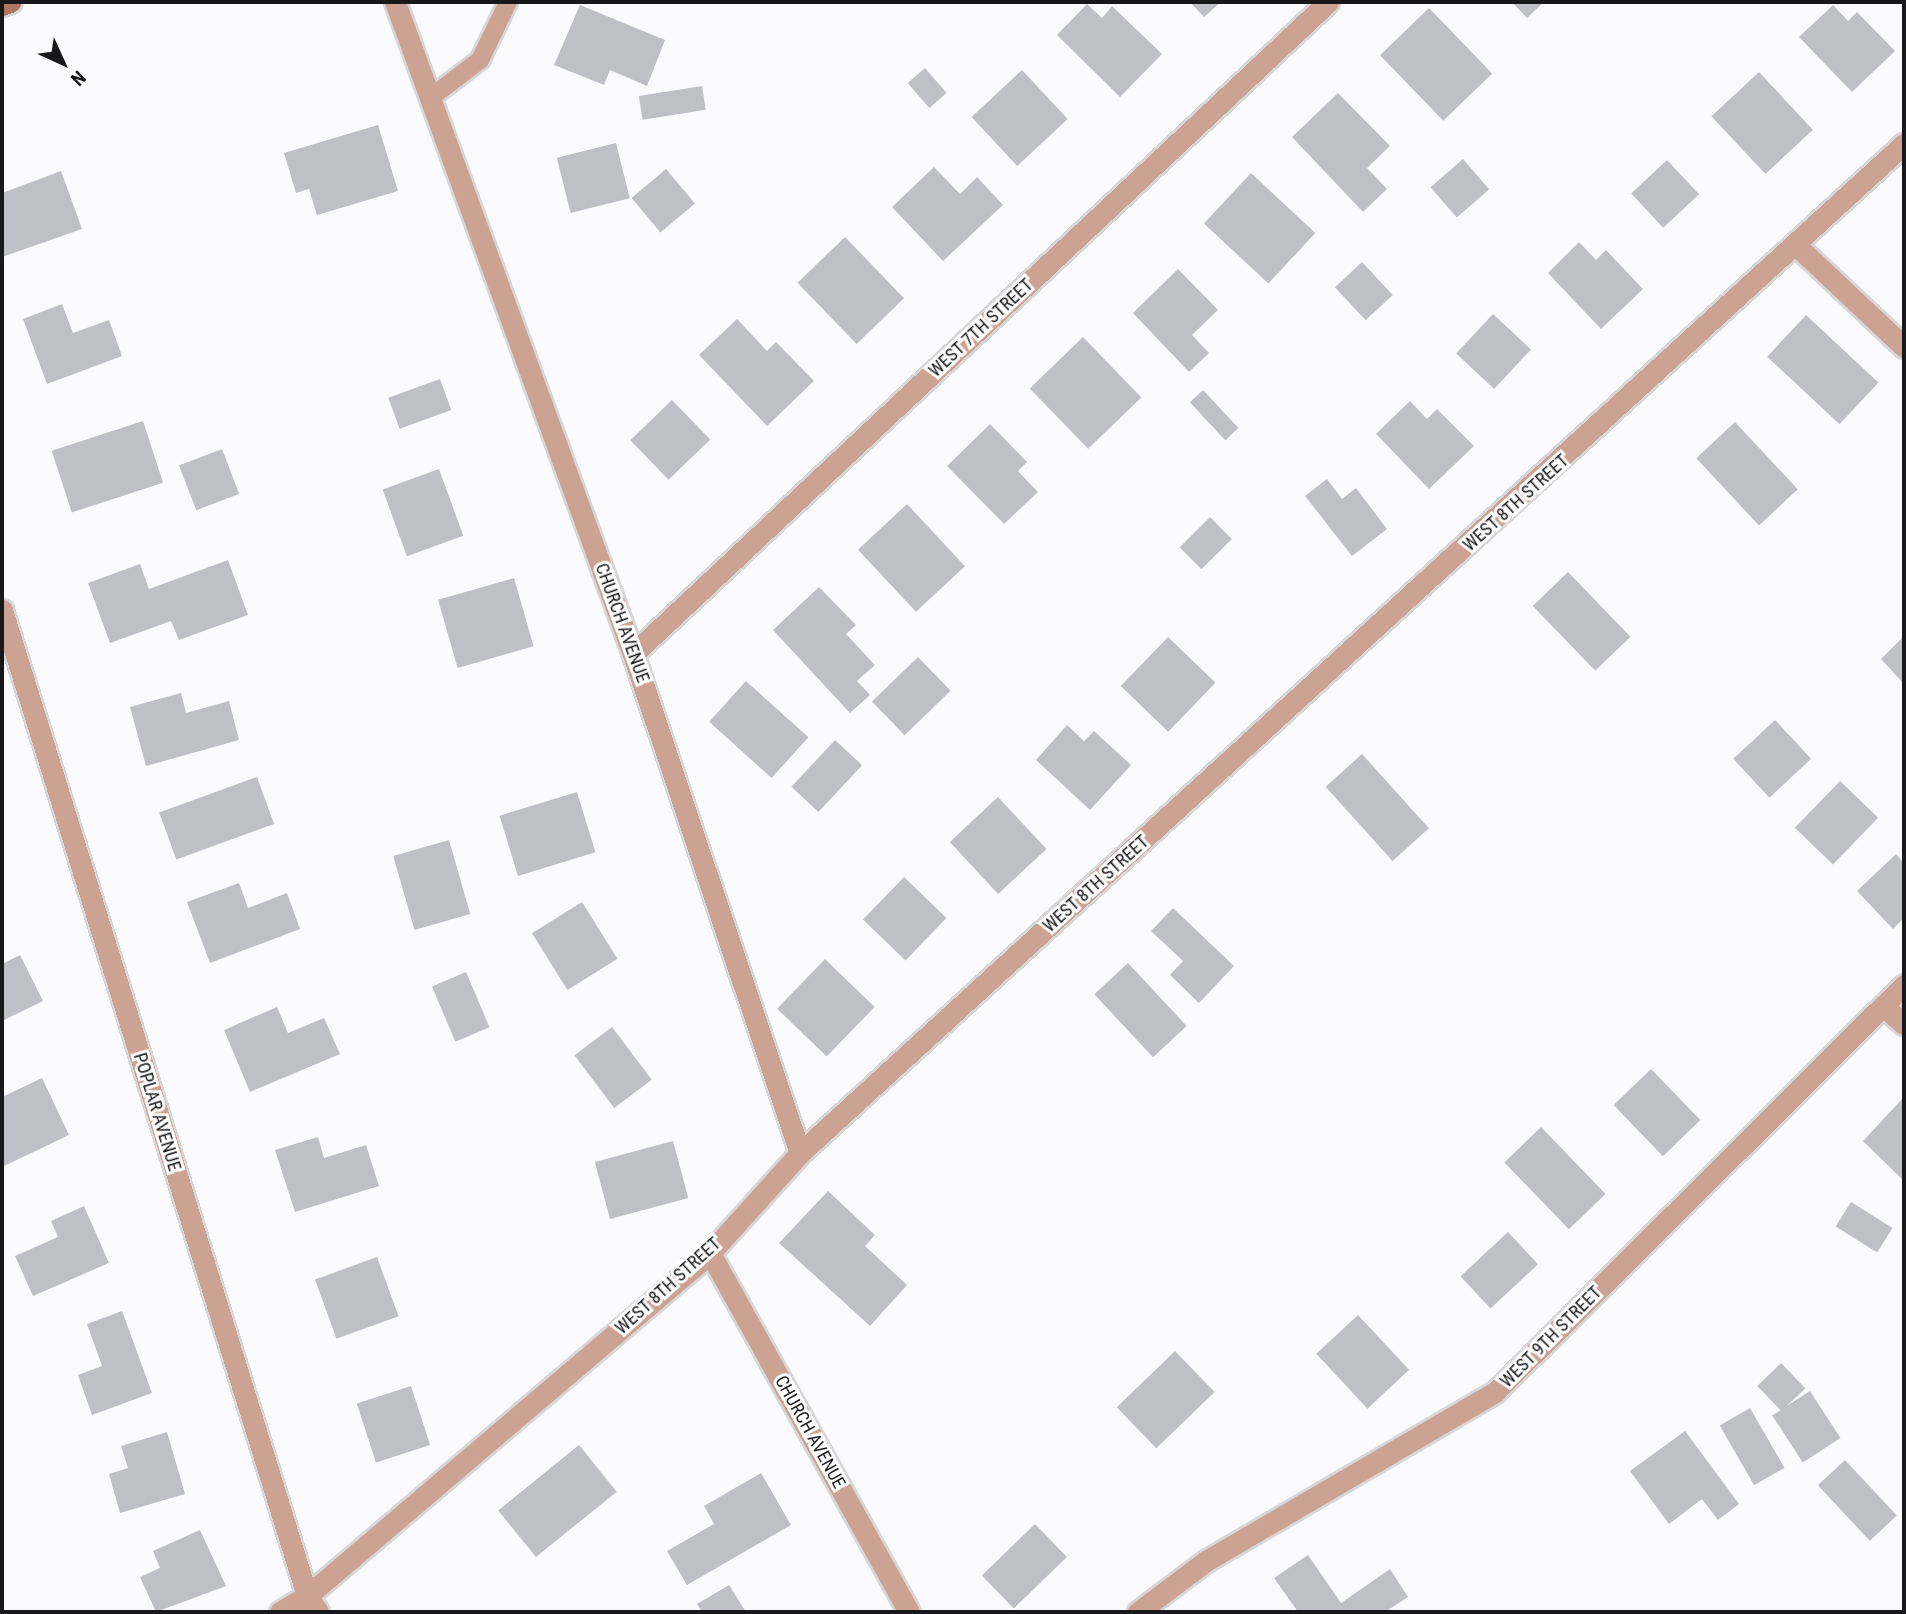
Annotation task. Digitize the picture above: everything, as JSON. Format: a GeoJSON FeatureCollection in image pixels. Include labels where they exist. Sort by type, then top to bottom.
{"type":"FeatureCollection","features":[{"type":"Feature","properties":{"kind":"main road"},"geometry":{"type":"LineString","coordinates":[[2,5],[10,2]]}},
{"type":"Feature","properties":{"kind":"street","name":"CHURCH AVENUE"},"geometry":{"type":"LineString","coordinates":[[395,2],[634,654],[800,1153]]}},
{"type":"Feature","properties":{"kind":"street","name":"WEST 7TH STREET"},"geometry":{"type":"LineString","coordinates":[[634,654],[1328,2]]}},
{"type":"Feature","properties":{"kind":"street","name":"WEST 8TH STREET"},"geometry":{"type":"LineString","coordinates":[[280,1612],[313,1604],[710,1253],[800,1153],[1798,247],[1904,144]]}},
{"type":"Feature","properties":{"kind":"street"},"geometry":{"type":"LineString","coordinates":[[1798,247],[1904,347]]}},
{"type":"Feature","properties":{"kind":"street","name":"POPLAR AVENUE"},"geometry":{"type":"LineString","coordinates":[[2,610],[313,1604]]}},
{"type":"Feature","properties":{"kind":"street","name":"WEST 9TH STREET"},"geometry":{"type":"LineString","coordinates":[[1138,1612],[1206,1561],[1495,1392],[1904,985]]}},
{"type":"Feature","properties":{"kind":"street"},"geometry":{"type":"LineString","coordinates":[[1883,1006],[1904,1024]]}},
{"type":"Feature","properties":{"kind":"street","name":"CHURCH AVENUE"},"geometry":{"type":"LineString","coordinates":[[710,1253],[909,1612]]}},
{"type":"Feature","properties":{"kind":"lane"},"geometry":{"type":"LineString","coordinates":[[430,98],[480,60],[508,2]]}},
{"type":"Feature","properties":{"kind":"building"},"geometry":{"type":"Polygon","coordinates":[[[1190,2],[1221,2],[1204,17],[1190,2]]]}},
{"type":"Feature","properties":{"kind":"building"},"geometry":{"type":"Polygon","coordinates":[[[1512,2],[1544,2],[1527,18],[1512,2]]]}},
{"type":"Feature","properties":{"kind":"building"},"geometry":{"type":"Polygon","coordinates":[[[1087,4],[1102,18],[1112,6],[1162,54],[1120,97],[1057,35],[1087,4]]]}},
{"type":"Feature","properties":{"kind":"building"},"geometry":{"type":"Polygon","coordinates":[[[580,5],[665,40],[647,86],[610,70],[604,85],[554,65],[580,5]]]}},
{"type":"Feature","properties":{"kind":"building"},"geometry":{"type":"Polygon","coordinates":[[[1833,5],[1848,21],[1857,12],[1895,51],[1852,92],[1799,37],[1833,5]]]}},
{"type":"Feature","properties":{"kind":"building"},"geometry":{"type":"Polygon","coordinates":[[[1429,8],[1492,73],[1443,121],[1380,55],[1429,8]]]}},
{"type":"Feature","properties":{"kind":"building"},"geometry":{"type":"Polygon","coordinates":[[[925,68],[947,93],[929,108],[908,83],[925,68]]]}},
{"type":"Feature","properties":{"kind":"building"},"geometry":{"type":"Polygon","coordinates":[[[1022,70],[1068,119],[1017,166],[972,117],[1022,70]]]}},
{"type":"Feature","properties":{"kind":"building"},"geometry":{"type":"Polygon","coordinates":[[[1759,72],[1813,130],[1765,174],[1711,116],[1759,72]]]}},
{"type":"Feature","properties":{"kind":"building"},"geometry":{"type":"Polygon","coordinates":[[[702,86],[706,110],[643,120],[639,96],[702,86]]]}},
{"type":"Feature","properties":{"kind":"building"},"geometry":{"type":"Polygon","coordinates":[[[1338,93],[1390,146],[1367,168],[1387,189],[1363,212],[1292,137],[1338,93]]]}},
{"type":"Feature","properties":{"kind":"building"},"geometry":{"type":"Polygon","coordinates":[[[378,125],[398,191],[317,215],[309,189],[296,193],[284,153],[378,125]]]}},
{"type":"Feature","properties":{"kind":"building"},"geometry":{"type":"Polygon","coordinates":[[[616,143],[630,198],[571,213],[557,158],[616,143]]]}},
{"type":"Feature","properties":{"kind":"building"},"geometry":{"type":"Polygon","coordinates":[[[1463,159],[1489,189],[1457,217],[1431,187],[1463,159]]]}},
{"type":"Feature","properties":{"kind":"building"},"geometry":{"type":"Polygon","coordinates":[[[1667,160],[1699,194],[1663,228],[1631,193],[1667,160]]]}},
{"type":"Feature","properties":{"kind":"building"},"geometry":{"type":"Polygon","coordinates":[[[934,167],[960,194],[977,177],[1003,205],[943,261],[892,207],[934,167]]]}},
{"type":"Feature","properties":{"kind":"building"},"geometry":{"type":"Polygon","coordinates":[[[666,169],[695,203],[660,232],[632,198],[666,169]]]}},
{"type":"Feature","properties":{"kind":"building"},"geometry":{"type":"Polygon","coordinates":[[[61,171],[82,229],[2,257],[2,193],[61,171]]]}},
{"type":"Feature","properties":{"kind":"building"},"geometry":{"type":"Polygon","coordinates":[[[1251,173],[1315,233],[1268,283],[1204,223],[1251,173]]]}},
{"type":"Feature","properties":{"kind":"building"},"geometry":{"type":"Polygon","coordinates":[[[845,237],[904,298],[857,344],[798,283],[845,237]]]}},
{"type":"Feature","properties":{"kind":"building"},"geometry":{"type":"Polygon","coordinates":[[[1579,242],[1596,260],[1606,250],[1643,289],[1601,329],[1548,273],[1579,242]]]}},
{"type":"Feature","properties":{"kind":"building"},"geometry":{"type":"Polygon","coordinates":[[[1362,262],[1393,295],[1366,320],[1335,287],[1362,262]]]}},
{"type":"Feature","properties":{"kind":"building"},"geometry":{"type":"Polygon","coordinates":[[[1178,269],[1218,310],[1192,335],[1209,353],[1189,372],[1133,313],[1178,269]]]}},
{"type":"Feature","properties":{"kind":"building"},"geometry":{"type":"Polygon","coordinates":[[[62,304],[73,333],[109,320],[122,356],[47,384],[23,319],[62,304]]]}},
{"type":"Feature","properties":{"kind":"building"},"geometry":{"type":"Polygon","coordinates":[[[1493,314],[1531,349],[1494,389],[1456,353],[1493,314]]]}},
{"type":"Feature","properties":{"kind":"building"},"geometry":{"type":"Polygon","coordinates":[[[1806,315],[1878,383],[1840,424],[1767,357],[1806,315]]]}},
{"type":"Feature","properties":{"kind":"building"},"geometry":{"type":"Polygon","coordinates":[[[737,319],[767,351],[776,342],[814,381],[767,426],[699,355],[737,319]]]}},
{"type":"Feature","properties":{"kind":"building"},"geometry":{"type":"Polygon","coordinates":[[[1083,337],[1141,397],[1088,449],[1030,388],[1083,337]]]}},
{"type":"Feature","properties":{"kind":"building"},"geometry":{"type":"Polygon","coordinates":[[[440,379],[451,410],[400,429],[388,398],[440,379]]]}},
{"type":"Feature","properties":{"kind":"building"},"geometry":{"type":"Polygon","coordinates":[[[1203,390],[1238,428],[1225,440],[1190,402],[1203,390]]]}},
{"type":"Feature","properties":{"kind":"building"},"geometry":{"type":"Polygon","coordinates":[[[672,400],[710,440],[668,480],[630,440],[672,400]]]}},
{"type":"Feature","properties":{"kind":"building"},"geometry":{"type":"Polygon","coordinates":[[[1410,401],[1427,419],[1437,409],[1474,446],[1429,489],[1376,434],[1410,401]]]}},
{"type":"Feature","properties":{"kind":"building"},"geometry":{"type":"Polygon","coordinates":[[[143,421],[163,483],[72,512],[52,451],[143,421]]]}},
{"type":"Feature","properties":{"kind":"building"},"geometry":{"type":"Polygon","coordinates":[[[1735,422],[1798,489],[1759,525],[1696,458],[1735,422]]]}},
{"type":"Feature","properties":{"kind":"building"},"geometry":{"type":"Polygon","coordinates":[[[990,424],[1027,462],[1018,471],[1038,492],[1004,524],[947,466],[990,424]]]}},
{"type":"Feature","properties":{"kind":"building"},"geometry":{"type":"Polygon","coordinates":[[[222,449],[239,494],[196,510],[179,465],[222,449]]]}},
{"type":"Feature","properties":{"kind":"building"},"geometry":{"type":"Polygon","coordinates":[[[439,469],[463,536],[407,556],[383,490],[439,469]]]}},
{"type":"Feature","properties":{"kind":"building"},"geometry":{"type":"Polygon","coordinates":[[[1327,479],[1342,499],[1356,488],[1387,529],[1352,556],[1305,496],[1327,479]]]}},
{"type":"Feature","properties":{"kind":"building"},"geometry":{"type":"Polygon","coordinates":[[[907,504],[965,566],[916,612],[858,550],[907,504]]]}},
{"type":"Feature","properties":{"kind":"building"},"geometry":{"type":"Polygon","coordinates":[[[1210,517],[1232,539],[1202,569],[1180,547],[1210,517]]]}},
{"type":"Feature","properties":{"kind":"building"},"geometry":{"type":"Polygon","coordinates":[[[228,560],[248,615],[179,640],[171,621],[110,643],[88,583],[140,564],[149,589],[228,560]]]}},
{"type":"Feature","properties":{"kind":"building"},"geometry":{"type":"Polygon","coordinates":[[[1568,572],[1631,637],[1595,671],[1533,606],[1568,572]]]}},
{"type":"Feature","properties":{"kind":"building"},"geometry":{"type":"Polygon","coordinates":[[[514,578],[534,646],[458,668],[438,600],[514,578]]]}},
{"type":"Feature","properties":{"kind":"building"},"geometry":{"type":"Polygon","coordinates":[[[819,587],[856,625],[846,634],[875,665],[857,681],[870,695],[850,713],[773,630],[819,587]]]}},
{"type":"Feature","properties":{"kind":"building"},"geometry":{"type":"Polygon","coordinates":[[[1904,636],[1904,684],[1881,659],[1904,636]]]}},
{"type":"Feature","properties":{"kind":"building"},"geometry":{"type":"Polygon","coordinates":[[[1168,637],[1215,683],[1168,732],[1121,686],[1168,637]]]}},
{"type":"Feature","properties":{"kind":"building"},"geometry":{"type":"Polygon","coordinates":[[[918,657],[951,691],[905,735],[872,701],[918,657]]]}},
{"type":"Feature","properties":{"kind":"building"},"geometry":{"type":"Polygon","coordinates":[[[746,681],[808,737],[772,778],[709,722],[746,681]]]}},
{"type":"Feature","properties":{"kind":"building"},"geometry":{"type":"Polygon","coordinates":[[[181,693],[186,713],[229,701],[239,740],[146,766],[130,707],[181,693]]]}},
{"type":"Feature","properties":{"kind":"building"},"geometry":{"type":"Polygon","coordinates":[[[1775,720],[1811,759],[1769,798],[1733,759],[1775,720]]]}},
{"type":"Feature","properties":{"kind":"building"},"geometry":{"type":"Polygon","coordinates":[[[1067,725],[1084,741],[1094,731],[1131,765],[1090,810],[1036,760],[1067,725]]]}},
{"type":"Feature","properties":{"kind":"building"},"geometry":{"type":"Polygon","coordinates":[[[835,740],[862,765],[818,812],[791,787],[835,740]]]}},
{"type":"Feature","properties":{"kind":"building"},"geometry":{"type":"Polygon","coordinates":[[[1362,754],[1429,828],[1392,861],[1326,787],[1362,754]]]}},
{"type":"Feature","properties":{"kind":"building"},"geometry":{"type":"Polygon","coordinates":[[[257,777],[274,824],[176,860],[159,813],[257,777]]]}},
{"type":"Feature","properties":{"kind":"building"},"geometry":{"type":"Polygon","coordinates":[[[1840,781],[1878,818],[1833,865],[1795,828],[1840,781]]]}},
{"type":"Feature","properties":{"kind":"building"},"geometry":{"type":"Polygon","coordinates":[[[577,792],[595,852],[518,876],[500,816],[577,792]]]}},
{"type":"Feature","properties":{"kind":"building"},"geometry":{"type":"Polygon","coordinates":[[[998,797],[1046,849],[998,894],[950,842],[998,797]]]}},
{"type":"Feature","properties":{"kind":"building"},"geometry":{"type":"Polygon","coordinates":[[[449,840],[470,914],[414,930],[393,856],[449,840]]]}},
{"type":"Feature","properties":{"kind":"building"},"geometry":{"type":"Polygon","coordinates":[[[1896,854],[1904,863],[1904,918],[1893,929],[1857,891],[1896,854]]]}},
{"type":"Feature","properties":{"kind":"building"},"geometry":{"type":"Polygon","coordinates":[[[904,877],[946,918],[905,960],[863,919],[904,877]]]}},
{"type":"Feature","properties":{"kind":"building"},"geometry":{"type":"Polygon","coordinates":[[[239,883],[248,908],[287,893],[300,929],[210,963],[187,902],[239,883]]]}},
{"type":"Feature","properties":{"kind":"building"},"geometry":{"type":"Polygon","coordinates":[[[582,902],[618,959],[567,990],[532,933],[582,902]]]}},
{"type":"Feature","properties":{"kind":"building"},"geometry":{"type":"Polygon","coordinates":[[[1173,908],[1234,966],[1199,1003],[1170,975],[1183,961],[1151,931],[1173,908]]]}},
{"type":"Feature","properties":{"kind":"building"},"geometry":{"type":"Polygon","coordinates":[[[20,955],[43,1001],[2,1021],[2,964],[20,955]]]}},
{"type":"Feature","properties":{"kind":"building"},"geometry":{"type":"Polygon","coordinates":[[[825,959],[875,1007],[827,1057],[777,1009],[825,959]]]}},
{"type":"Feature","properties":{"kind":"building"},"geometry":{"type":"Polygon","coordinates":[[[1128,963],[1187,1026],[1153,1057],[1094,994],[1128,963]]]}},
{"type":"Feature","properties":{"kind":"building"},"geometry":{"type":"Polygon","coordinates":[[[466,972],[489,1027],[455,1042],[432,986],[466,972]]]}},
{"type":"Feature","properties":{"kind":"building"},"geometry":{"type":"Polygon","coordinates":[[[277,1007],[288,1033],[324,1018],[340,1054],[250,1092],[224,1030],[277,1007]]]}},
{"type":"Feature","properties":{"kind":"building"},"geometry":{"type":"Polygon","coordinates":[[[612,1027],[652,1080],[614,1108],[574,1055],[612,1027]]]}},
{"type":"Feature","properties":{"kind":"building"},"geometry":{"type":"Polygon","coordinates":[[[1651,1069],[1700,1120],[1663,1156],[1614,1105],[1651,1069]]]}},
{"type":"Feature","properties":{"kind":"building"},"geometry":{"type":"Polygon","coordinates":[[[42,1078],[69,1135],[2,1167],[2,1097],[42,1078]]]}},
{"type":"Feature","properties":{"kind":"building"},"geometry":{"type":"Polygon","coordinates":[[[1904,1099],[1904,1181],[1863,1141],[1904,1099]]]}},
{"type":"Feature","properties":{"kind":"building"},"geometry":{"type":"Polygon","coordinates":[[[1541,1127],[1606,1194],[1569,1229],[1504,1162],[1541,1127]]]}},
{"type":"Feature","properties":{"kind":"building"},"geometry":{"type":"Polygon","coordinates":[[[318,1137],[324,1158],[366,1145],[379,1186],[295,1212],[275,1150],[318,1137]]]}},
{"type":"Feature","properties":{"kind":"building"},"geometry":{"type":"Polygon","coordinates":[[[673,1141],[688,1198],[610,1219],[595,1162],[673,1141]]]}},
{"type":"Feature","properties":{"kind":"building"},"geometry":{"type":"Polygon","coordinates":[[[828,1191],[875,1235],[865,1246],[907,1285],[870,1326],[779,1243],[828,1191]]]}},
{"type":"Feature","properties":{"kind":"building"},"geometry":{"type":"Polygon","coordinates":[[[1851,1202],[1893,1228],[1877,1253],[1836,1227],[1851,1202]]]}},
{"type":"Feature","properties":{"kind":"building"},"geometry":{"type":"Polygon","coordinates":[[[84,1206],[109,1263],[33,1296],[15,1256],[58,1237],[51,1221],[84,1206]]]}},
{"type":"Feature","properties":{"kind":"building"},"geometry":{"type":"Polygon","coordinates":[[[1508,1232],[1538,1264],[1490,1309],[1460,1276],[1508,1232]]]}},
{"type":"Feature","properties":{"kind":"building"},"geometry":{"type":"Polygon","coordinates":[[[377,1257],[399,1316],[337,1339],[315,1280],[377,1257]]]}},
{"type":"Feature","properties":{"kind":"building"},"geometry":{"type":"Polygon","coordinates":[[[122,1311],[152,1393],[92,1415],[78,1375],[102,1366],[87,1324],[122,1311]]]}},
{"type":"Feature","properties":{"kind":"building"},"geometry":{"type":"Polygon","coordinates":[[[1358,1315],[1409,1370],[1367,1409],[1316,1354],[1358,1315]]]}},
{"type":"Feature","properties":{"kind":"building"},"geometry":{"type":"Polygon","coordinates":[[[1175,1351],[1215,1392],[1156,1448],[1117,1407],[1175,1351]]]}},
{"type":"Feature","properties":{"kind":"building"},"geometry":{"type":"Polygon","coordinates":[[[1781,1363],[1805,1388],[1782,1411],[1757,1386],[1781,1363]]]}},
{"type":"Feature","properties":{"kind":"building"},"geometry":{"type":"Polygon","coordinates":[[[411,1386],[430,1445],[376,1463],[357,1404],[411,1386]]]}},
{"type":"Feature","properties":{"kind":"building"},"geometry":{"type":"Polygon","coordinates":[[[1810,1391],[1840,1438],[1803,1462],[1772,1416],[1810,1391]]]}},
{"type":"Feature","properties":{"kind":"building"},"geometry":{"type":"Polygon","coordinates":[[[1750,1408],[1784,1468],[1754,1485],[1720,1426],[1750,1408]]]}},
{"type":"Feature","properties":{"kind":"building"},"geometry":{"type":"Polygon","coordinates":[[[1685,1431],[1739,1504],[1718,1520],[1702,1499],[1669,1524],[1630,1471],[1685,1431]]]}},
{"type":"Feature","properties":{"kind":"building"},"geometry":{"type":"Polygon","coordinates":[[[167,1432],[185,1494],[120,1513],[109,1474],[128,1468],[121,1446],[167,1432]]]}},
{"type":"Feature","properties":{"kind":"building"},"geometry":{"type":"Polygon","coordinates":[[[579,1445],[617,1492],[536,1557],[498,1510],[579,1445]]]}},
{"type":"Feature","properties":{"kind":"building"},"geometry":{"type":"Polygon","coordinates":[[[1845,1460],[1897,1516],[1870,1541],[1818,1485],[1845,1460]]]}},
{"type":"Feature","properties":{"kind":"building"},"geometry":{"type":"Polygon","coordinates":[[[761,1473],[791,1525],[687,1585],[667,1551],[714,1524],[704,1506],[761,1473]]]}},
{"type":"Feature","properties":{"kind":"building"},"geometry":{"type":"Polygon","coordinates":[[[1035,1524],[1067,1557],[1014,1608],[982,1575],[1035,1524]]]}},
{"type":"Feature","properties":{"kind":"building"},"geometry":{"type":"Polygon","coordinates":[[[200,1530],[226,1586],[156,1612],[140,1577],[160,1568],[153,1551],[200,1530]]]}},
{"type":"Feature","properties":{"kind":"building"},"geometry":{"type":"Polygon","coordinates":[[[1308,1555],[1341,1603],[1390,1569],[1408,1597],[1385,1612],[1298,1612],[1274,1578],[1308,1555]]]}},
{"type":"Feature","properties":{"kind":"building"},"geometry":{"type":"Polygon","coordinates":[[[729,1585],[746,1612],[702,1612],[697,1604],[729,1585]]]}}]}
